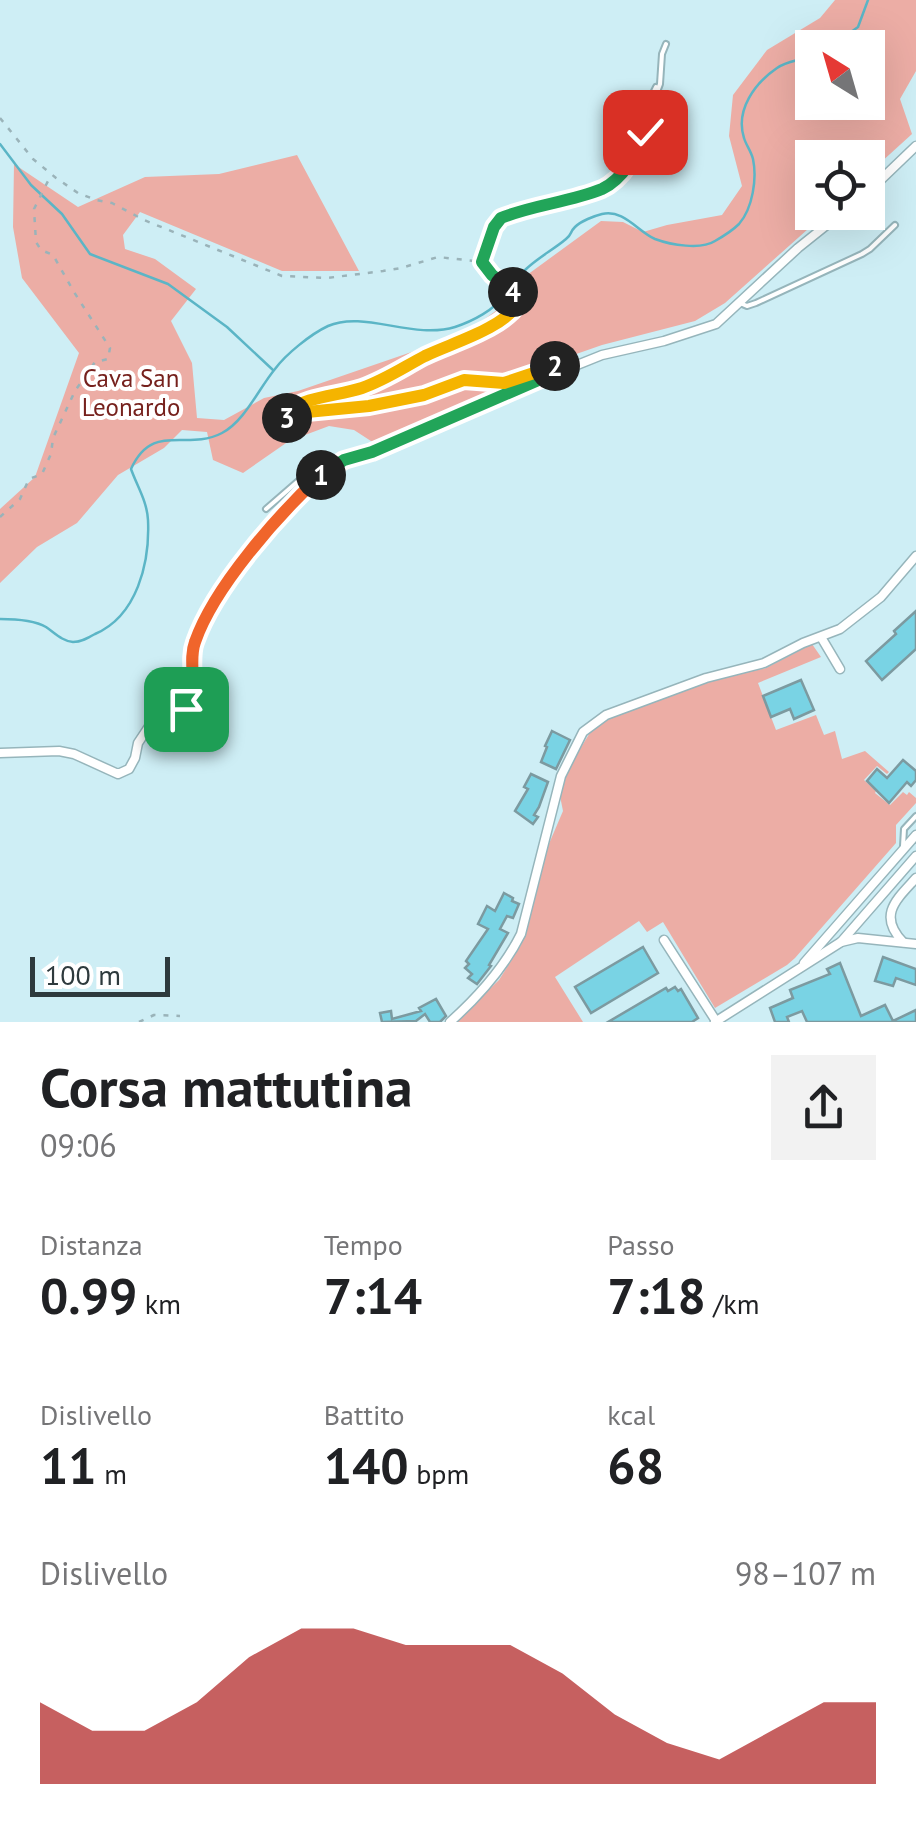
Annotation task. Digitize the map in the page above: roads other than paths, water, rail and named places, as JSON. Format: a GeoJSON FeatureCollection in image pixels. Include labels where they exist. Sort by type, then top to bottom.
{"type":"FeatureCollection","features":[{"type":"Feature","properties":{"kind":"street"},"geometry":{"type":"LineString","coordinates":[[885,176],[916,146]]}},
{"type":"Feature","properties":{"kind":"street"},"geometry":{"type":"LineString","coordinates":[[0,753],[59,751],[118,774],[128,768],[150,724],[186,709],[192,702],[190,660],[220,592],[281,514],[319,477],[344,460],[372,452],[602,354],[664,341],[716,324],[820,230]]}},
{"type":"Feature","properties":{"kind":"street"},"geometry":{"type":"LineString","coordinates":[[450,1022],[499,971],[521,934],[561,776],[583,732],[606,715],[706,678],[764,663],[840,630],[881,597],[916,556]]}},
{"type":"Feature","properties":{"kind":"street"},"geometry":{"type":"LineString","coordinates":[[822,637],[840,669]]}},
{"type":"Feature","properties":{"kind":"street"},"geometry":{"type":"LineString","coordinates":[[799,970],[916,834]]}},
{"type":"Feature","properties":{"kind":"street"},"geometry":{"type":"LineString","coordinates":[[664,940],[716,1022],[841,942],[916,856]]}},
{"type":"Feature","properties":{"kind":"street"},"geometry":{"type":"LineString","coordinates":[[903,942],[894,931],[890,916],[896,900],[916,878]]}},
{"type":"Feature","properties":{"kind":"street"},"geometry":{"type":"LineString","coordinates":[[841,942],[858,938],[916,944]]}},
{"type":"Feature","properties":{"kind":"lane"},"geometry":{"type":"LineString","coordinates":[[482,262],[501,218],[613,182],[642,144],[660,84],[666,44]]}},
{"type":"Feature","properties":{"kind":"lane"},"geometry":{"type":"LineString","coordinates":[[628,145],[660,84]]}},
{"type":"Feature","properties":{"kind":"lane"},"geometry":{"type":"LineString","coordinates":[[740,303],[756,303],[829,271],[870,249],[895,225]]}},
{"type":"Feature","properties":{"kind":"lane"},"geometry":{"type":"LineString","coordinates":[[266,508],[318,463],[344,460]]}},
{"type":"Feature","properties":{"kind":"lane"},"geometry":{"type":"LineString","coordinates":[[903,850],[904,830],[916,816]]}},
{"type":"Feature","properties":{"kind":"waterway","name":"Cava San Leonardo"},"geometry":{"type":"LineString","coordinates":[[854,30],[868,0]]}},
{"type":"Feature","properties":{"kind":"waterway","name":"Cava San Leonardo"},"geometry":{"type":"LineString","coordinates":[[0,619],[36,623],[73,642],[109,626],[131,601],[143,570],[147,513],[131,469],[140,454],[160,442],[209,438],[230,428],[280,363],[328,326],[357,321],[439,330],[462,325],[495,305],[521,274],[578,225],[602,214],[617,215],[655,239],[677,245],[709,244],[727,233],[744,217],[753,193],[753,159],[742,128],[745,108],[761,81],[795,60]]}},
{"type":"Feature","properties":{"kind":"waterway"},"geometry":{"type":"LineString","coordinates":[[0,144],[31,185],[62,214],[90,254],[168,284],[227,327],[273,370]]}}]}
